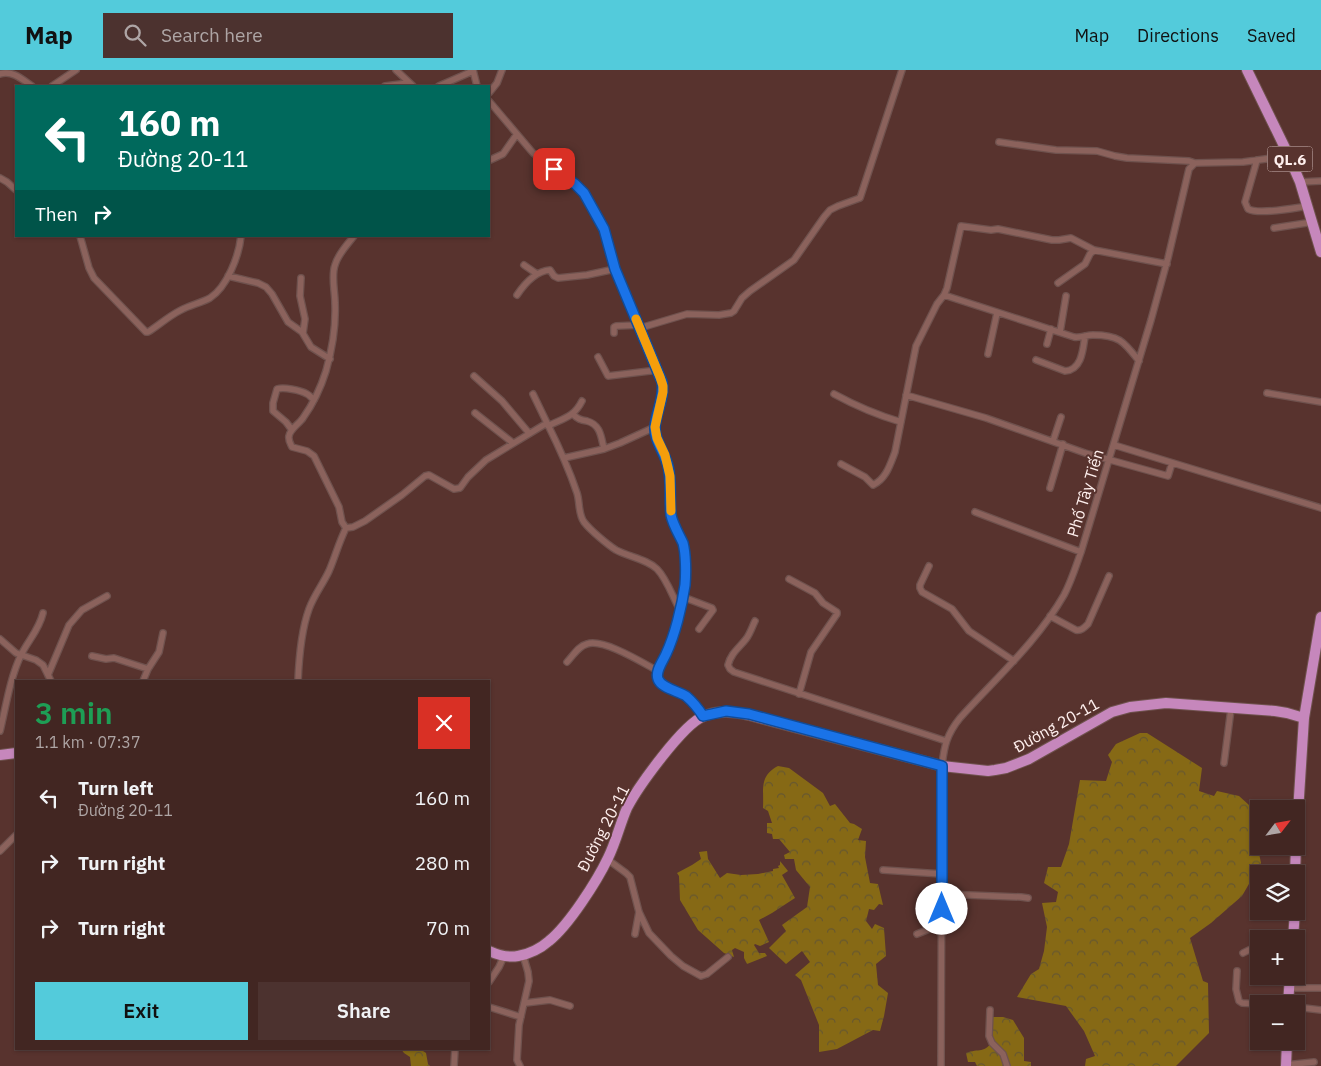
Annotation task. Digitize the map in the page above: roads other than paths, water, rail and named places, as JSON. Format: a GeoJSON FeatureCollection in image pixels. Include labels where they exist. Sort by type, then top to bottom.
{"type":"FeatureCollection","features":[{"type":"Feature","properties":{"kind":"highway","name":"QL.6"},"geometry":{"type":"LineString","coordinates":[[1247,70],[1300,182],[1321,252]]}},
{"type":"Feature","properties":{"kind":"highway"},"geometry":{"type":"LineString","coordinates":[[1299,800],[1304,718],[1321,617]]}},
{"type":"Feature","properties":{"kind":"highway","name":"Đường 20-11"},"geometry":{"type":"LineString","coordinates":[[504,956],[522,955],[533,951],[548,941],[558,931],[580,904],[607,859],[634,796],[665,752],[682,732],[703,716],[726,711],[749,714],[942,766],[988,771],[1006,768],[1029,759],[1112,712],[1130,707],[1166,702],[1231,709],[1275,711],[1304,718]]}},
{"type":"Feature","properties":{"kind":"highway"},"geometry":{"type":"LineString","coordinates":[[0,755],[15,753]]}},
{"type":"Feature","properties":{"kind":"highway"},"geometry":{"type":"LineString","coordinates":[[490,951],[504,956]]}},
{"type":"Feature","properties":{"kind":"highway"},"geometry":{"type":"LineString","coordinates":[[1289,985],[1289,995]]}},
{"type":"Feature","properties":{"kind":"highway"},"geometry":{"type":"LineString","coordinates":[[1286,1065],[1287,1050]]}},
{"type":"Feature","properties":{"kind":"street"},"geometry":{"type":"LineString","coordinates":[[54,85],[76,70]]}},
{"type":"Feature","properties":{"kind":"street"},"geometry":{"type":"LineString","coordinates":[[396,70],[411,84]]}},
{"type":"Feature","properties":{"kind":"street"},"geometry":{"type":"LineString","coordinates":[[442,85],[473,70],[477,85]]}},
{"type":"Feature","properties":{"kind":"street"},"geometry":{"type":"LineString","coordinates":[[490,92],[497,83],[502,70]]}},
{"type":"Feature","properties":{"kind":"street"},"geometry":{"type":"LineString","coordinates":[[614,333],[614,327],[616,326],[639,326],[687,314],[719,315],[731,313],[745,295],[794,260],[832,208],[860,198],[902,70]]}},
{"type":"Feature","properties":{"kind":"street"},"geometry":{"type":"LineString","coordinates":[[0,74],[11,72],[30,85]]}},
{"type":"Feature","properties":{"kind":"street"},"geometry":{"type":"LineString","coordinates":[[398,85],[411,84]]}},
{"type":"Feature","properties":{"kind":"street"},"geometry":{"type":"LineString","coordinates":[[490,102],[540,159],[575,184],[584,193],[604,229],[615,269],[658,370],[663,386],[655,427],[670,476],[671,518],[683,544],[686,575],[680,610],[672,640],[657,675],[662,685],[684,695],[698,708],[703,716]]}},
{"type":"Feature","properties":{"kind":"street"},"geometry":{"type":"LineString","coordinates":[[490,160],[503,154],[517,134]]}},
{"type":"Feature","properties":{"kind":"street"},"geometry":{"type":"LineString","coordinates":[[999,142],[1056,150],[1096,150],[1127,158],[1189,161],[1195,163],[1257,160],[1288,156]]}},
{"type":"Feature","properties":{"kind":"street"},"geometry":{"type":"LineString","coordinates":[[1257,160],[1245,202],[1248,209],[1252,212],[1308,206]]}},
{"type":"Feature","properties":{"kind":"street"},"geometry":{"type":"LineString","coordinates":[[1114,446],[1167,264],[1187,173],[1189,168],[1195,163]]}},
{"type":"Feature","properties":{"kind":"street"},"geometry":{"type":"LineString","coordinates":[[0,178],[8,182],[15,189]]}},
{"type":"Feature","properties":{"kind":"street"},"geometry":{"type":"LineString","coordinates":[[1300,182],[1321,180]]}},
{"type":"Feature","properties":{"kind":"street"},"geometry":{"type":"LineString","coordinates":[[1274,228],[1313,222]]}},
{"type":"Feature","properties":{"kind":"street"},"geometry":{"type":"LineString","coordinates":[[840,464],[865,477],[873,485],[880,481],[890,465],[895,452],[916,346],[937,304],[944,295],[961,226],[991,230],[998,229],[1052,240],[1071,238],[1094,250],[1167,264]]}},
{"type":"Feature","properties":{"kind":"street"},"geometry":{"type":"LineString","coordinates":[[80,237],[89,268],[94,278],[146,332],[180,311],[210,298],[218,291],[228,276],[238,253],[241,237]]}},
{"type":"Feature","properties":{"kind":"street"},"geometry":{"type":"LineString","coordinates":[[346,528],[342,522],[339,507],[314,456],[307,451],[292,447],[289,436],[292,430],[301,422],[322,385],[330,359],[335,312],[335,265],[353,237]]}},
{"type":"Feature","properties":{"kind":"street"},"geometry":{"type":"LineString","coordinates":[[1058,283],[1085,264],[1094,250]]}},
{"type":"Feature","properties":{"kind":"street"},"geometry":{"type":"LineString","coordinates":[[524,265],[537,274]]}},
{"type":"Feature","properties":{"kind":"street"},"geometry":{"type":"LineString","coordinates":[[517,295],[529,280],[543,271],[550,270],[558,278],[587,275],[615,269]]}},
{"type":"Feature","properties":{"kind":"street"},"geometry":{"type":"LineString","coordinates":[[228,276],[258,283],[266,287],[288,322],[303,333],[311,347],[330,359]]}},
{"type":"Feature","properties":{"kind":"street"},"geometry":{"type":"LineString","coordinates":[[301,278],[300,296],[305,319],[303,333]]}},
{"type":"Feature","properties":{"kind":"street"},"geometry":{"type":"LineString","coordinates":[[944,295],[1074,337],[1081,338],[1094,335],[1118,338],[1139,361]]}},
{"type":"Feature","properties":{"kind":"street"},"geometry":{"type":"LineString","coordinates":[[1060,332],[1066,296]]}},
{"type":"Feature","properties":{"kind":"street"},"geometry":{"type":"LineString","coordinates":[[988,354],[997,313]]}},
{"type":"Feature","properties":{"kind":"street"},"geometry":{"type":"LineString","coordinates":[[1047,344],[1051,330]]}},
{"type":"Feature","properties":{"kind":"street"},"geometry":{"type":"LineString","coordinates":[[1036,360],[1065,371],[1070,370],[1080,360],[1086,336]]}},
{"type":"Feature","properties":{"kind":"street"},"geometry":{"type":"LineString","coordinates":[[598,357],[608,376],[658,370]]}},
{"type":"Feature","properties":{"kind":"street"},"geometry":{"type":"LineString","coordinates":[[474,376],[502,401],[529,433]]}},
{"type":"Feature","properties":{"kind":"street"},"geometry":{"type":"LineString","coordinates":[[292,430],[273,411],[277,390],[281,388],[309,394],[314,400]]}},
{"type":"Feature","properties":{"kind":"street"},"geometry":{"type":"LineString","coordinates":[[1267,393],[1321,402]]}},
{"type":"Feature","properties":{"kind":"street"},"geometry":{"type":"LineString","coordinates":[[532,394],[564,458],[585,523],[616,550],[650,564],[657,569],[680,610]]}},
{"type":"Feature","properties":{"kind":"street"},"geometry":{"type":"LineString","coordinates":[[834,394],[870,412],[901,422]]}},
{"type":"Feature","properties":{"kind":"street"},"geometry":{"type":"LineString","coordinates":[[906,395],[986,418],[1085,453],[1168,476],[1172,463]]}},
{"type":"Feature","properties":{"kind":"street"},"geometry":{"type":"LineString","coordinates":[[346,528],[365,521],[402,495],[422,477],[429,475],[454,489],[460,488],[482,464],[529,433],[573,414],[582,401]]}},
{"type":"Feature","properties":{"kind":"street"},"geometry":{"type":"LineString","coordinates":[[475,413],[513,443]]}},
{"type":"Feature","properties":{"kind":"street"},"geometry":{"type":"LineString","coordinates":[[573,414],[578,419],[596,426],[600,432],[604,449]]}},
{"type":"Feature","properties":{"kind":"street"},"geometry":{"type":"LineString","coordinates":[[1053,441],[1061,417]]}},
{"type":"Feature","properties":{"kind":"street"},"geometry":{"type":"LineString","coordinates":[[564,458],[604,449],[627,441],[655,427]]}},
{"type":"Feature","properties":{"kind":"street"},"geometry":{"type":"LineString","coordinates":[[1050,488],[1063,444]]}},
{"type":"Feature","properties":{"kind":"street","name":"Phố Tây Tiến"},"geometry":{"type":"LineString","coordinates":[[941,1066],[942,766],[946,741],[954,725],[1041,630],[1065,594],[1081,552],[1114,446],[1321,508]]}},
{"type":"Feature","properties":{"kind":"street"},"geometry":{"type":"LineString","coordinates":[[975,512],[1081,552]]}},
{"type":"Feature","properties":{"kind":"street"},"geometry":{"type":"LineString","coordinates":[[298,680],[304,627],[309,609],[328,573],[336,548],[346,528]]}},
{"type":"Feature","properties":{"kind":"street"},"geometry":{"type":"LineString","coordinates":[[929,566],[920,586],[922,592],[952,609],[969,631],[1014,661]]}},
{"type":"Feature","properties":{"kind":"street"},"geometry":{"type":"LineString","coordinates":[[1050,616],[1076,630],[1083,628],[1088,624],[1109,576]]}},
{"type":"Feature","properties":{"kind":"street"},"geometry":{"type":"LineString","coordinates":[[789,579],[815,593],[823,602],[837,612],[811,652],[799,694]]}},
{"type":"Feature","properties":{"kind":"street"},"geometry":{"type":"LineString","coordinates":[[48,675],[68,626],[82,610],[107,596]]}},
{"type":"Feature","properties":{"kind":"street"},"geometry":{"type":"LineString","coordinates":[[683,596],[713,610],[699,629]]}},
{"type":"Feature","properties":{"kind":"street"},"geometry":{"type":"LineString","coordinates":[[0,731],[10,689],[22,654],[38,628],[43,613]]}},
{"type":"Feature","properties":{"kind":"street"},"geometry":{"type":"LineString","coordinates":[[755,621],[749,636],[735,650],[729,660],[728,665],[734,672],[946,741]]}},
{"type":"Feature","properties":{"kind":"street"},"geometry":{"type":"LineString","coordinates":[[143,680],[159,652],[163,633]]}},
{"type":"Feature","properties":{"kind":"street"},"geometry":{"type":"LineString","coordinates":[[0,639],[12,650],[36,660],[42,665],[50,680]]}},
{"type":"Feature","properties":{"kind":"street"},"geometry":{"type":"LineString","coordinates":[[567,662],[584,645],[595,643],[622,652],[658,671]]}},
{"type":"Feature","properties":{"kind":"street"},"geometry":{"type":"LineString","coordinates":[[92,656],[114,658],[148,669]]}},
{"type":"Feature","properties":{"kind":"street"},"geometry":{"type":"LineString","coordinates":[[1224,764],[1231,709]]}},
{"type":"Feature","properties":{"kind":"street"},"geometry":{"type":"LineString","coordinates":[[0,852],[15,836]]}},
{"type":"Feature","properties":{"kind":"street"},"geometry":{"type":"LineString","coordinates":[[607,859],[630,877],[639,912],[649,933],[683,966],[702,976],[728,957]]}},
{"type":"Feature","properties":{"kind":"street"},"geometry":{"type":"LineString","coordinates":[[883,870],[942,874]]}},
{"type":"Feature","properties":{"kind":"street"},"geometry":{"type":"LineString","coordinates":[[942,894],[1028,898]]}},
{"type":"Feature","properties":{"kind":"street"},"geometry":{"type":"LineString","coordinates":[[634,934],[639,912]]}},
{"type":"Feature","properties":{"kind":"street"},"geometry":{"type":"LineString","coordinates":[[917,934],[942,924]]}},
{"type":"Feature","properties":{"kind":"street"},"geometry":{"type":"LineString","coordinates":[[1243,953],[1250,950]]}},
{"type":"Feature","properties":{"kind":"street"},"geometry":{"type":"LineString","coordinates":[[520,1066],[517,1060],[519,1025],[529,976],[522,955]]}},
{"type":"Feature","properties":{"kind":"street"},"geometry":{"type":"LineString","coordinates":[[490,981],[499,968],[504,956]]}},
{"type":"Feature","properties":{"kind":"street"},"geometry":{"type":"LineString","coordinates":[[1237,971],[1236,989],[1239,1000],[1250,1003]]}},
{"type":"Feature","properties":{"kind":"street"},"geometry":{"type":"LineString","coordinates":[[1289,988],[1321,988]]}},
{"type":"Feature","properties":{"kind":"street"},"geometry":{"type":"LineString","coordinates":[[525,1003],[554,1000],[570,1006]]}},
{"type":"Feature","properties":{"kind":"street"},"geometry":{"type":"LineString","coordinates":[[490,1007],[521,1017]]}},
{"type":"Feature","properties":{"kind":"street"},"geometry":{"type":"LineString","coordinates":[[1305,1008],[1321,1010]]}},
{"type":"Feature","properties":{"kind":"street"},"geometry":{"type":"LineString","coordinates":[[990,1010],[989,1036],[992,1043],[1003,1054],[1007,1066]]}},
{"type":"Feature","properties":{"kind":"street"},"geometry":{"type":"LineString","coordinates":[[454,1050],[454,1066]]}},
{"type":"Feature","properties":{"kind":"street"},"geometry":{"type":"LineString","coordinates":[[1286,1065],[1314,1062]]}}]}
